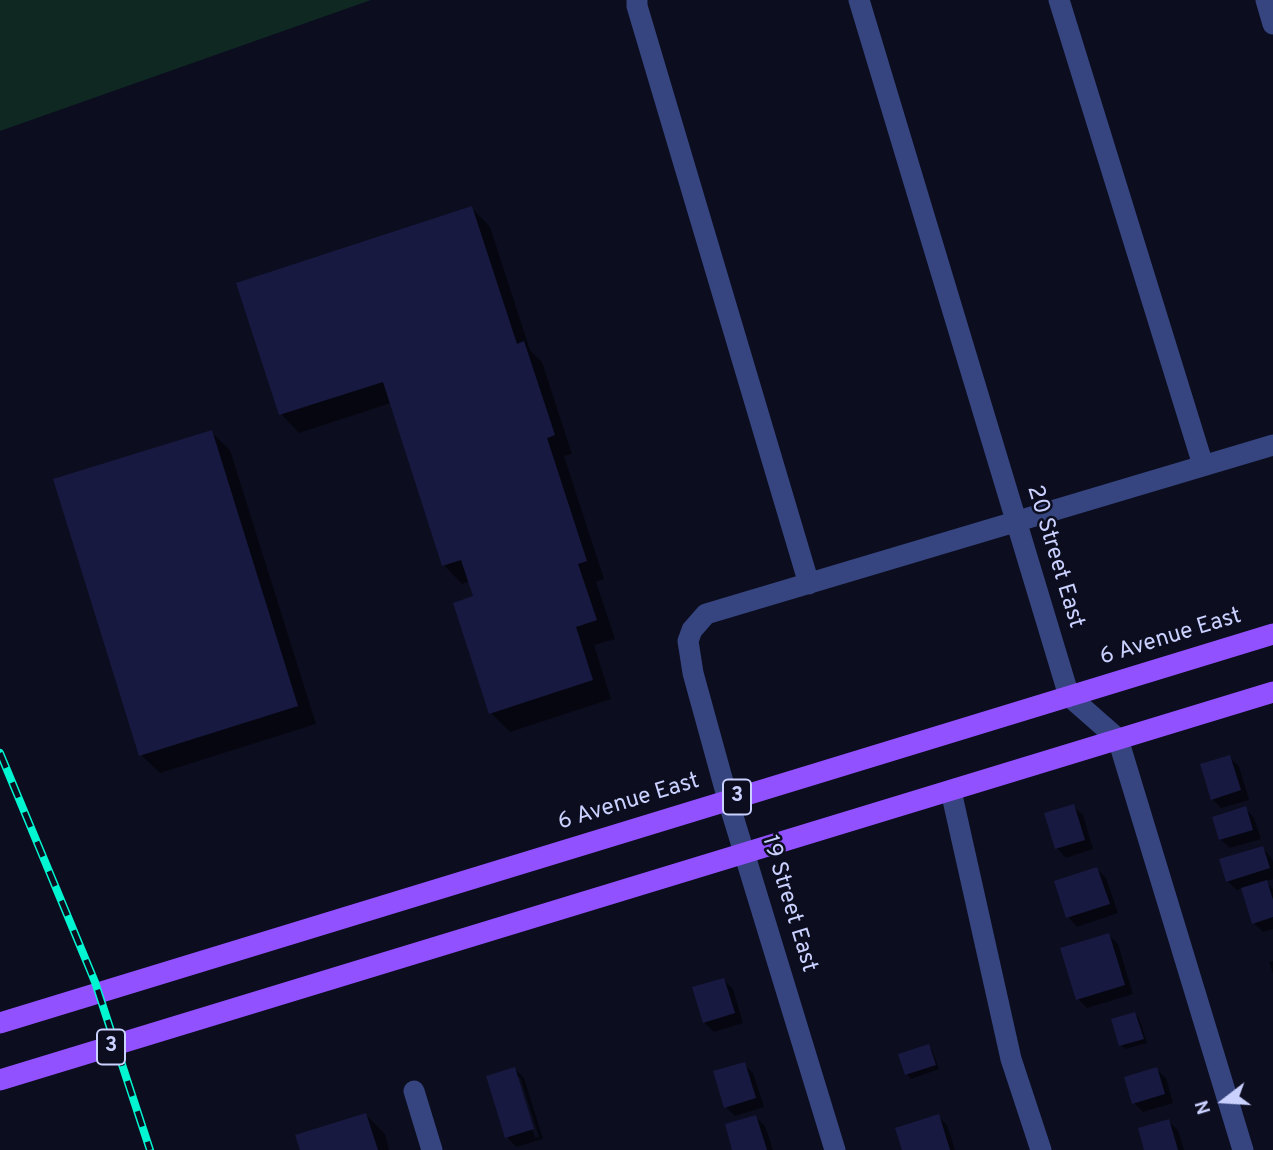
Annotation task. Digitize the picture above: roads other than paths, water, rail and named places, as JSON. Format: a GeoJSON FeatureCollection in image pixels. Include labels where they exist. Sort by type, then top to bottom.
{"type":"FeatureCollection","features":[{"type":"Feature","properties":{"kind":"main road","name":"6 Avenue East"},"geometry":{"type":"LineString","coordinates":[[0,1023],[1273,634]]}},
{"type":"Feature","properties":{"kind":"main road","name":"3"},"geometry":{"type":"LineString","coordinates":[[0,1080],[1273,692]]}},
{"type":"Feature","properties":{"kind":"street"},"geometry":{"type":"LineString","coordinates":[[637,0],[809,584]]}},
{"type":"Feature","properties":{"kind":"street","name":"20 Street East"},"geometry":{"type":"LineString","coordinates":[[859,0],[1069,696]]}},
{"type":"Feature","properties":{"kind":"street"},"geometry":{"type":"LineString","coordinates":[[1059,0],[1203,466]]}},
{"type":"Feature","properties":{"kind":"street"},"geometry":{"type":"LineString","coordinates":[[1266,0],[1273,24]]}},
{"type":"Feature","properties":{"kind":"street","name":"19 Street East"},"geometry":{"type":"LineString","coordinates":[[835,1150],[728,800],[693,674],[688,641],[692,630],[706,614],[1017,523],[1273,444]]}},
{"type":"Feature","properties":{"kind":"street"},"geometry":{"type":"LineString","coordinates":[[1069,696],[1118,739],[1243,1150]]}},
{"type":"Feature","properties":{"kind":"street"},"geometry":{"type":"LineString","coordinates":[[951,791],[1011,1059],[1041,1150]]}},
{"type":"Feature","properties":{"kind":"street"},"geometry":{"type":"LineString","coordinates":[[414,1091],[432,1150]]}},
{"type":"Feature","properties":{"kind":"railway"},"geometry":{"type":"LineString","coordinates":[[0,753],[95,982],[150,1150]]}}]}
